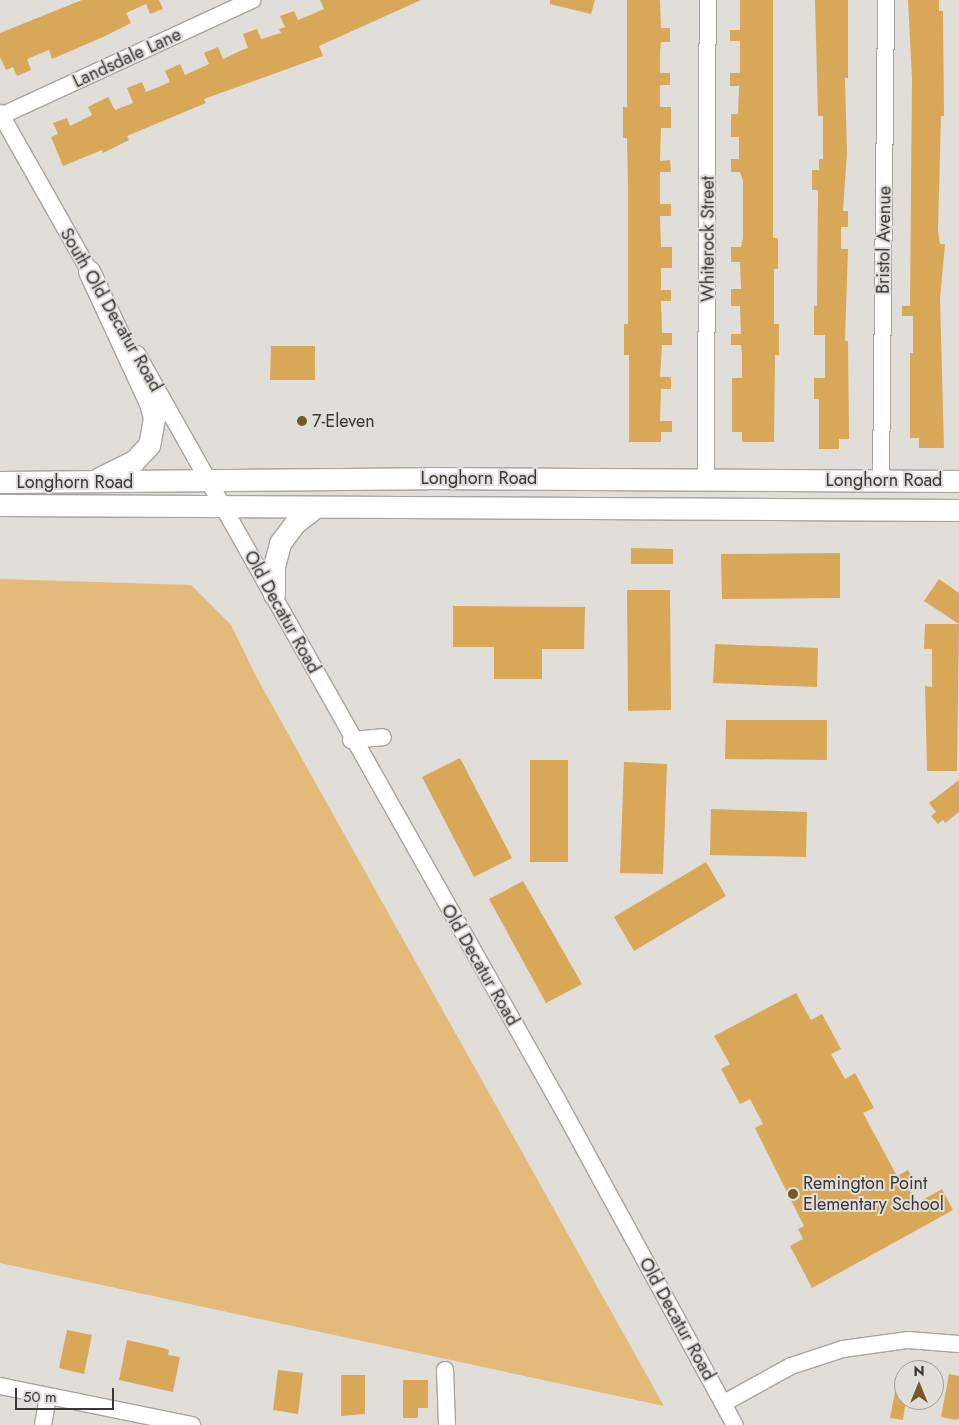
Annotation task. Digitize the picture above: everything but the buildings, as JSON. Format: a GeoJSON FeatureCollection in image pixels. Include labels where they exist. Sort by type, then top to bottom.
{"type":"FeatureCollection","features":[{"type":"Feature","properties":{"kind":"main road"},"geometry":{"type":"LineString","coordinates":[[89,271],[150,403],[154,418],[149,445],[134,461],[91,481]]}},
{"type":"Feature","properties":{"kind":"main road","name":"Longhorn Road"},"geometry":{"type":"LineString","coordinates":[[0,482],[592,478],[959,481]]}},
{"type":"Feature","properties":{"kind":"main road"},"geometry":{"type":"LineString","coordinates":[[591,508],[592,478]]}},
{"type":"Feature","properties":{"kind":"main road"},"geometry":{"type":"LineString","coordinates":[[881,480],[881,509]]}},
{"type":"Feature","properties":{"kind":"main road","name":"Longhorn Road"},"geometry":{"type":"LineString","coordinates":[[0,505],[959,510]]}},
{"type":"Feature","properties":{"kind":"main road"},"geometry":{"type":"LineString","coordinates":[[274,594],[274,566],[280,543],[296,522],[316,507]]}},
{"type":"Feature","properties":{"kind":"street","name":"Landsdale Lane"},"geometry":{"type":"LineString","coordinates":[[1,115],[252,0]]}},
{"type":"Feature","properties":{"kind":"street","name":"Whiterock Street"},"geometry":{"type":"LineString","coordinates":[[706,479],[708,0]]}},
{"type":"Feature","properties":{"kind":"street","name":"Bristol Avenue"},"geometry":{"type":"LineString","coordinates":[[881,480],[886,0]]}},
{"type":"Feature","properties":{"kind":"street","name":"South Old Decatur Road"},"geometry":{"type":"LineString","coordinates":[[1,115],[223,506]]}},
{"type":"Feature","properties":{"kind":"street","name":"Old Decatur Road"},"geometry":{"type":"LineString","coordinates":[[223,506],[274,594],[351,740],[557,1099],[735,1425]]}},
{"type":"Feature","properties":{"kind":"street"},"geometry":{"type":"LineString","coordinates":[[351,740],[382,737]]}},
{"type":"Feature","properties":{"kind":"street"},"geometry":{"type":"LineString","coordinates":[[724,1404],[791,1366],[843,1349],[908,1340],[959,1344]]}},
{"type":"Feature","properties":{"kind":"street"},"geometry":{"type":"LineString","coordinates":[[445,1370],[447,1425]]}},
{"type":"Feature","properties":{"kind":"street"},"geometry":{"type":"LineString","coordinates":[[0,1386],[192,1425]]}},
{"type":"Feature","properties":{"kind":"street"},"geometry":{"type":"LineString","coordinates":[[44,1425],[48,1396]]}},
{"type":"Feature","properties":{"kind":"shaded area"},"geometry":{"type":"Polygon","coordinates":[[[0,579],[191,585],[231,625],[258,680],[664,1406],[0,1263],[0,579]]]}},
{"type":"Feature","properties":{"kind":"place","name":"7-Eleven"},"geometry":{"type":"Point","coordinates":[302,421]}},
{"type":"Feature","properties":{"kind":"place","name":"Remington Point Elementary School"},"geometry":{"type":"Point","coordinates":[793,1194]}}]}
